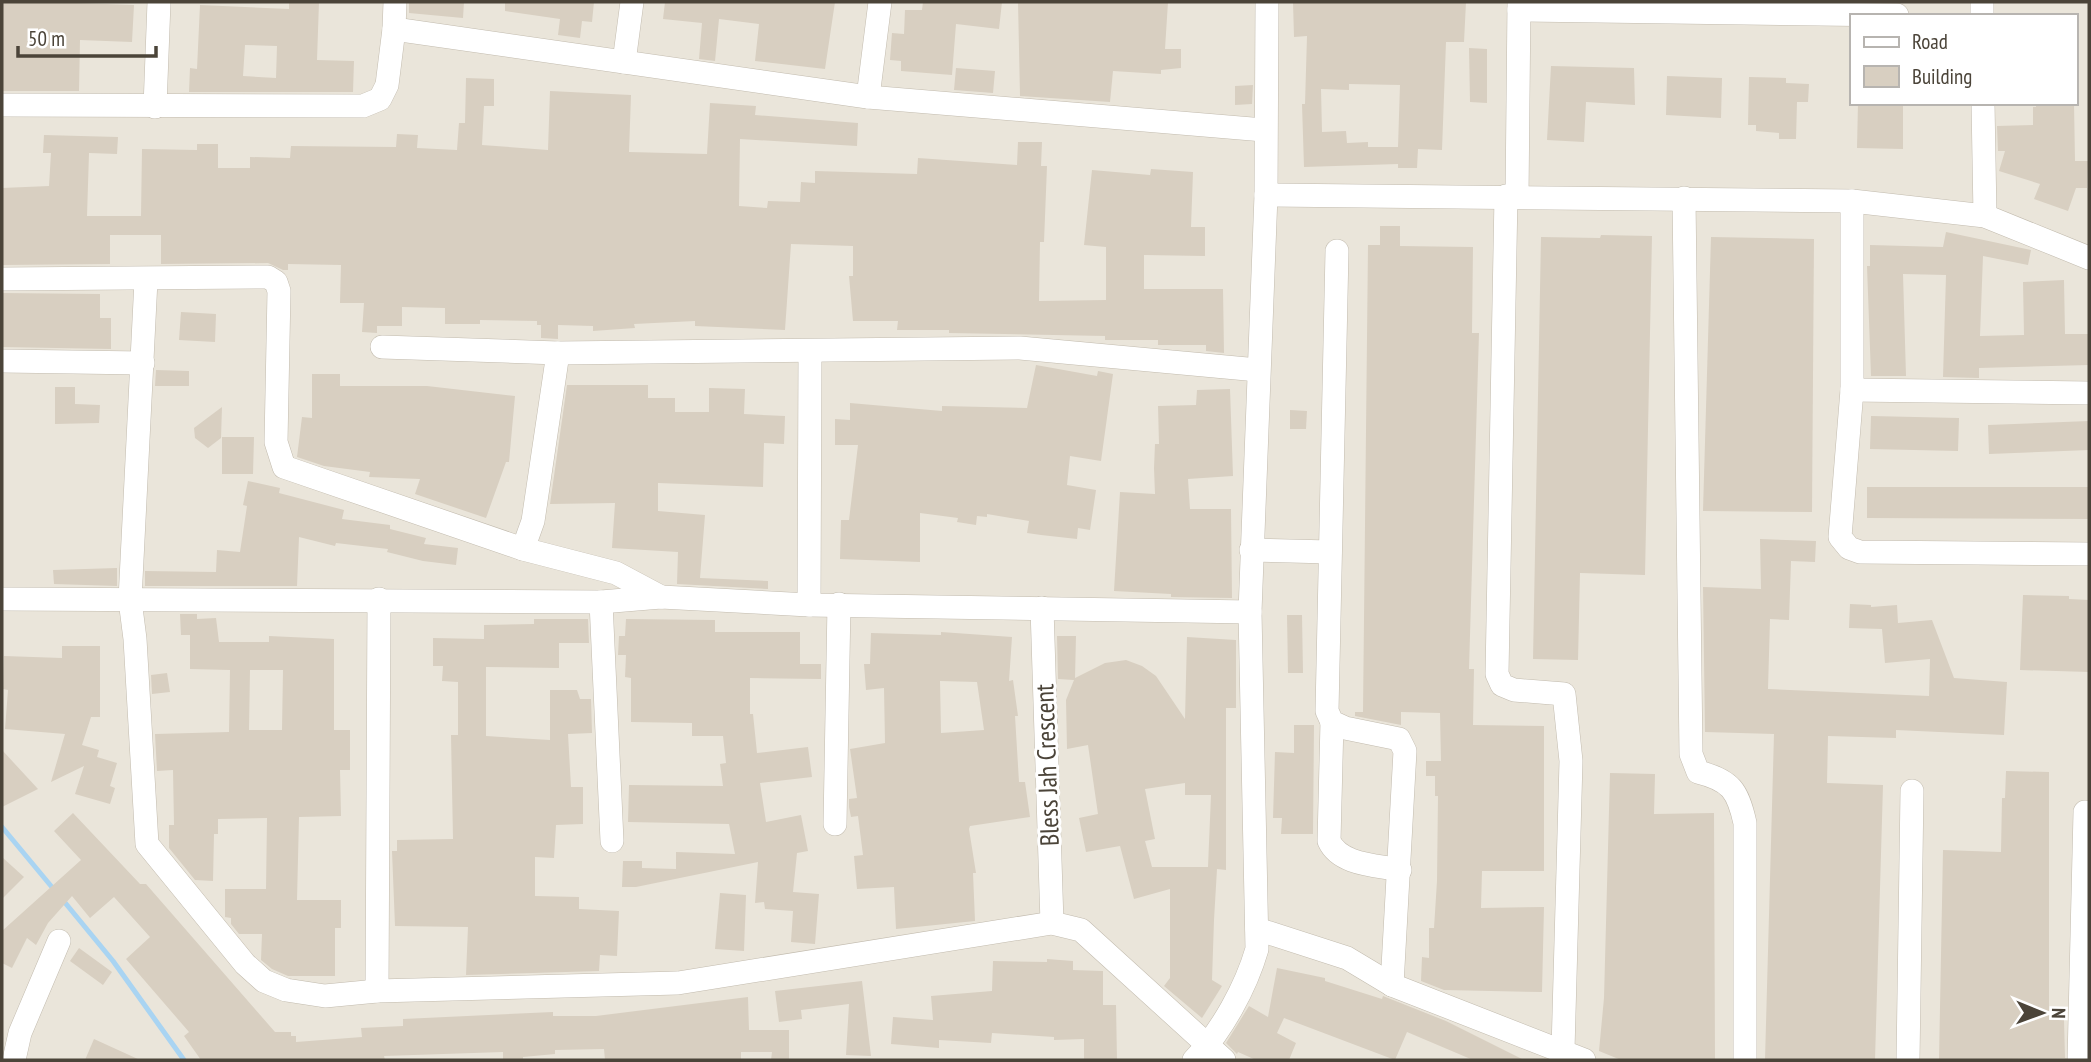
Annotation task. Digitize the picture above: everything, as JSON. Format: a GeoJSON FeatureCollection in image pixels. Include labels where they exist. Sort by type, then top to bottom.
{"type":"FeatureCollection","features":[{"type":"Feature","properties":{"kind":"street"},"geometry":{"type":"LineString","coordinates":[[155,107],[159,2]]}},
{"type":"Feature","properties":{"kind":"street"},"geometry":{"type":"LineString","coordinates":[[2,105],[363,106],[380,99],[387,85],[395,2]]}},
{"type":"Feature","properties":{"kind":"street"},"geometry":{"type":"LineString","coordinates":[[624,62],[632,2]]}},
{"type":"Feature","properties":{"kind":"street"},"geometry":{"type":"LineString","coordinates":[[868,97],[880,2]]}},
{"type":"Feature","properties":{"kind":"street"},"geometry":{"type":"LineString","coordinates":[[146,280],[130,600],[135,639],[147,844],[219,933],[264,981],[286,990],[325,996],[377,991],[678,984],[1052,923],[1081,930],[1209,1055],[1252,967],[1257,929],[1250,612],[1266,195],[1264,130],[1267,2]]}},
{"type":"Feature","properties":{"kind":"street"},"geometry":{"type":"LineString","coordinates":[[1563,1050],[1571,761],[1564,694],[1514,690],[1502,685],[1497,674],[1519,6],[1855,14]]}},
{"type":"Feature","properties":{"kind":"street"},"geometry":{"type":"LineString","coordinates":[[394,29],[868,97],[1264,130]]}},
{"type":"Feature","properties":{"kind":"street"},"geometry":{"type":"LineString","coordinates":[[1983,105],[1985,216]]}},
{"type":"Feature","properties":{"kind":"street"},"geometry":{"type":"LineString","coordinates":[[1266,195],[1852,201],[1985,216],[2089,258]]}},
{"type":"Feature","properties":{"kind":"street"},"geometry":{"type":"LineString","coordinates":[[1684,198],[1691,754],[1698,772],[1730,784],[1741,802],[1745,823],[1745,1060]]}},
{"type":"Feature","properties":{"kind":"street"},"geometry":{"type":"LineString","coordinates":[[1852,201],[1852,390],[1840,537],[1849,548],[1860,552],[2089,554]]}},
{"type":"Feature","properties":{"kind":"street"},"geometry":{"type":"LineString","coordinates":[[1337,251],[1327,711],[1332,722],[1329,841],[1333,851],[1342,857],[1400,870]]}},
{"type":"Feature","properties":{"kind":"street"},"geometry":{"type":"LineString","coordinates":[[2,279],[268,277],[276,282],[279,291],[276,442],[284,467],[523,549],[616,573],[661,597]]}},
{"type":"Feature","properties":{"kind":"street"},"geometry":{"type":"LineString","coordinates":[[382,347],[558,354],[1020,348],[1258,370]]}},
{"type":"Feature","properties":{"kind":"street"},"geometry":{"type":"LineString","coordinates":[[809,605],[810,352]]}},
{"type":"Feature","properties":{"kind":"street"},"geometry":{"type":"LineString","coordinates":[[523,549],[533,521],[558,354]]}},
{"type":"Feature","properties":{"kind":"street"},"geometry":{"type":"LineString","coordinates":[[2,361],[143,363]]}},
{"type":"Feature","properties":{"kind":"street"},"geometry":{"type":"LineString","coordinates":[[1852,390],[2089,393]]}},
{"type":"Feature","properties":{"kind":"street"},"geometry":{"type":"LineString","coordinates":[[1251,550],[1330,552]]}},
{"type":"Feature","properties":{"kind":"street"},"geometry":{"type":"LineString","coordinates":[[2,599],[601,602],[661,597],[809,605],[1250,612]]}},
{"type":"Feature","properties":{"kind":"street"},"geometry":{"type":"LineString","coordinates":[[377,991],[379,599]]}},
{"type":"Feature","properties":{"kind":"street"},"geometry":{"type":"LineString","coordinates":[[601,602],[612,841]]}},
{"type":"Feature","properties":{"kind":"street"},"geometry":{"type":"LineString","coordinates":[[835,824],[839,604]]}},
{"type":"Feature","properties":{"kind":"street","name":"Bless Jah Crescent"},"geometry":{"type":"LineString","coordinates":[[1042,608],[1052,923]]}},
{"type":"Feature","properties":{"kind":"street"},"geometry":{"type":"LineString","coordinates":[[1332,722],[1345,728],[1399,739],[1405,751],[1392,985]]}},
{"type":"Feature","properties":{"kind":"street"},"geometry":{"type":"LineString","coordinates":[[1908,1060],[1912,791]]}},
{"type":"Feature","properties":{"kind":"street"},"geometry":{"type":"LineString","coordinates":[[2079,1060],[2085,812],[2089,813]]}},
{"type":"Feature","properties":{"kind":"street"},"geometry":{"type":"LineString","coordinates":[[1257,929],[1348,958],[1392,985],[1584,1060]]}},
{"type":"Feature","properties":{"kind":"street"},"geometry":{"type":"LineString","coordinates":[[14,1060],[20,1033],[59,941]]}},
{"type":"Feature","properties":{"kind":"shaded area"},"geometry":{"type":"Polygon","coordinates":[[[2,2],[2089,2],[2089,1060],[2,1060],[2,2]]]}},
{"type":"Feature","properties":{"kind":"building"},"geometry":{"type":"Polygon","coordinates":[[[289,2],[319,2],[317,60],[354,61],[353,92],[189,92],[190,68],[197,69],[200,5],[289,9],[289,2]],[[245,45],[243,76],[276,78],[277,46],[245,45]]]}},
{"type":"Feature","properties":{"kind":"building"},"geometry":{"type":"Polygon","coordinates":[[[409,2],[464,2],[463,18],[409,13],[409,2]]]}},
{"type":"Feature","properties":{"kind":"building"},"geometry":{"type":"Polygon","coordinates":[[[505,2],[594,2],[592,22],[582,21],[580,38],[558,35],[560,19],[505,11],[505,2]]]}},
{"type":"Feature","properties":{"kind":"building"},"geometry":{"type":"Polygon","coordinates":[[[665,2],[835,2],[825,69],[755,61],[759,24],[719,19],[715,61],[699,59],[702,23],[663,19],[665,2]]]}},
{"type":"Feature","properties":{"kind":"building"},"geometry":{"type":"Polygon","coordinates":[[[923,2],[1002,2],[999,29],[956,24],[952,75],[901,71],[901,61],[890,60],[892,33],[904,34],[905,10],[922,10],[923,2]]]}},
{"type":"Feature","properties":{"kind":"building"},"geometry":{"type":"Polygon","coordinates":[[[1018,2],[1168,2],[1165,49],[1181,49],[1181,68],[1161,70],[1161,74],[1113,71],[1110,102],[1020,96],[1018,2]]]}},
{"type":"Feature","properties":{"kind":"building"},"geometry":{"type":"Polygon","coordinates":[[[1293,2],[1466,2],[1464,42],[1446,42],[1442,150],[1418,149],[1417,168],[1398,168],[1398,164],[1304,167],[1302,104],[1305,104],[1307,36],[1294,37],[1293,2]],[[1349,84],[1349,90],[1321,89],[1322,132],[1346,131],[1347,143],[1368,142],[1368,147],[1398,147],[1400,85],[1349,84]]]}},
{"type":"Feature","properties":{"kind":"building"},"geometry":{"type":"Polygon","coordinates":[[[2,3],[134,5],[132,42],[80,40],[79,91],[2,91],[2,3]]]}},
{"type":"Feature","properties":{"kind":"building"},"geometry":{"type":"Polygon","coordinates":[[[1469,48],[1487,49],[1487,103],[1470,102],[1469,48]]]}},
{"type":"Feature","properties":{"kind":"building"},"geometry":{"type":"Polygon","coordinates":[[[1551,66],[1634,68],[1635,105],[1586,102],[1584,142],[1547,140],[1551,66]]]}},
{"type":"Feature","properties":{"kind":"building"},"geometry":{"type":"Polygon","coordinates":[[[956,68],[995,71],[993,93],[954,90],[956,68]]]}},
{"type":"Feature","properties":{"kind":"building"},"geometry":{"type":"Polygon","coordinates":[[[1667,76],[1722,78],[1721,118],[1666,115],[1667,76]]]}},
{"type":"Feature","properties":{"kind":"building"},"geometry":{"type":"Polygon","coordinates":[[[1749,77],[1786,78],[1786,83],[1809,84],[1808,102],[1797,102],[1796,139],[1779,139],[1779,133],[1756,131],[1756,125],[1748,125],[1749,77]]]}},
{"type":"Feature","properties":{"kind":"building"},"geometry":{"type":"Polygon","coordinates":[[[466,78],[494,79],[494,106],[484,106],[482,145],[548,150],[550,91],[631,95],[629,152],[707,154],[710,103],[756,106],[755,115],[858,123],[857,146],[740,139],[739,206],[767,208],[768,201],[800,202],[801,182],[815,183],[815,171],[917,174],[918,158],[1017,165],[1018,142],[1042,142],[1041,166],[1047,166],[1044,242],[1040,242],[1039,301],[1106,300],[1106,247],[1084,245],[1092,170],[1150,175],[1151,169],[1193,172],[1191,227],[1205,227],[1205,256],[1144,255],[1144,289],[1223,289],[1224,353],[1206,351],[1206,345],[1158,345],[1158,340],[897,330],[898,321],[853,321],[849,276],[853,276],[853,246],[791,244],[785,330],[695,326],[695,321],[634,324],[635,328],[593,331],[593,326],[558,325],[558,339],[541,338],[541,325],[537,325],[537,321],[480,320],[480,324],[445,324],[445,308],[402,307],[402,326],[377,326],[377,333],[362,332],[364,303],[340,303],[341,265],[288,264],[288,270],[283,270],[268,263],[161,264],[161,235],[110,235],[110,264],[2,265],[2,188],[49,186],[51,153],[43,153],[44,135],[118,137],[117,154],[89,153],[87,216],[141,216],[142,149],[197,150],[197,144],[218,144],[218,168],[250,168],[250,157],[290,158],[291,146],[396,147],[397,134],[418,135],[417,148],[457,150],[459,123],[465,123],[466,78]]]}},
{"type":"Feature","properties":{"kind":"building"},"geometry":{"type":"Polygon","coordinates":[[[1253,85],[1252,104],[1235,105],[1235,86],[1253,85]]]}},
{"type":"Feature","properties":{"kind":"building"},"geometry":{"type":"Polygon","coordinates":[[[1858,105],[1903,105],[1903,149],[1857,148],[1858,105]]]}},
{"type":"Feature","properties":{"kind":"building"},"geometry":{"type":"Polygon","coordinates":[[[2074,105],[2075,161],[2088,161],[2087,188],[2076,188],[2068,211],[2034,199],[2040,184],[1999,171],[2005,151],[1998,151],[1997,126],[2033,125],[2033,107],[2074,105]]]}},
{"type":"Feature","properties":{"kind":"building"},"geometry":{"type":"Polygon","coordinates":[[[1380,226],[1400,226],[1400,246],[1473,247],[1472,333],[1479,333],[1469,669],[1474,669],[1473,725],[1544,726],[1544,871],[1482,871],[1481,908],[1544,907],[1542,992],[1444,990],[1421,981],[1422,957],[1429,958],[1429,928],[1434,928],[1437,881],[1438,796],[1435,796],[1435,776],[1426,776],[1426,761],[1441,761],[1440,713],[1401,712],[1401,725],[1355,716],[1355,712],[1363,712],[1368,245],[1380,245],[1380,226]]]}},
{"type":"Feature","properties":{"kind":"building"},"geometry":{"type":"Polygon","coordinates":[[[1946,232],[2031,250],[2028,265],[1983,256],[1980,336],[2024,335],[2023,282],[2064,280],[2065,334],[2089,334],[2089,365],[1979,368],[1979,378],[1943,377],[1946,275],[1903,274],[1906,376],[1871,376],[1867,266],[1870,266],[1870,245],[1943,247],[1946,232]]]}},
{"type":"Feature","properties":{"kind":"building"},"geometry":{"type":"Polygon","coordinates":[[[1601,235],[1652,236],[1645,575],[1580,573],[1578,660],[1533,659],[1541,237],[1600,238],[1601,235]]]}},
{"type":"Feature","properties":{"kind":"building"},"geometry":{"type":"Polygon","coordinates":[[[1711,237],[1814,239],[1812,512],[1703,511],[1711,237]]]}},
{"type":"Feature","properties":{"kind":"building"},"geometry":{"type":"Polygon","coordinates":[[[2,293],[100,294],[100,318],[111,318],[111,349],[2,347],[2,293]]]}},
{"type":"Feature","properties":{"kind":"building"},"geometry":{"type":"Polygon","coordinates":[[[181,312],[216,314],[215,342],[179,340],[181,312]]]}},
{"type":"Feature","properties":{"kind":"building"},"geometry":{"type":"Polygon","coordinates":[[[1036,365],[1097,376],[1098,371],[1113,374],[1101,461],[1070,456],[1067,485],[1096,490],[1090,530],[1078,528],[1077,539],[1027,533],[1029,521],[987,514],[987,517],[977,516],[976,525],[957,522],[958,518],[920,513],[920,562],[840,559],[841,520],[849,520],[858,445],[835,445],[835,419],[850,420],[850,403],[942,411],[942,406],[1027,408],[1036,365]]]}},
{"type":"Feature","properties":{"kind":"building"},"geometry":{"type":"Polygon","coordinates":[[[156,370],[189,371],[189,386],[155,386],[156,370]]]}},
{"type":"Feature","properties":{"kind":"building"},"geometry":{"type":"Polygon","coordinates":[[[312,374],[340,374],[340,386],[427,386],[515,396],[509,462],[506,462],[486,518],[415,494],[420,479],[369,477],[370,472],[324,466],[297,457],[302,417],[312,418],[312,374]]]}},
{"type":"Feature","properties":{"kind":"building"},"geometry":{"type":"Polygon","coordinates":[[[567,385],[648,385],[648,398],[675,398],[675,412],[709,412],[709,388],[745,389],[744,414],[785,416],[784,444],[764,443],[763,487],[658,483],[658,511],[705,515],[700,578],[768,581],[768,589],[677,584],[678,552],[612,548],[615,503],[550,504],[567,385]]]}},
{"type":"Feature","properties":{"kind":"building"},"geometry":{"type":"Polygon","coordinates":[[[55,387],[75,387],[75,404],[100,405],[99,423],[55,424],[55,387]]]}},
{"type":"Feature","properties":{"kind":"building"},"geometry":{"type":"Polygon","coordinates":[[[1230,389],[1233,476],[1188,479],[1190,509],[1231,509],[1232,598],[1171,597],[1171,594],[1114,591],[1120,492],[1155,494],[1155,444],[1159,444],[1158,406],[1196,405],[1197,390],[1230,389]]]}},
{"type":"Feature","properties":{"kind":"building"},"geometry":{"type":"Polygon","coordinates":[[[222,407],[221,438],[208,448],[195,438],[194,428],[222,407]]]}},
{"type":"Feature","properties":{"kind":"building"},"geometry":{"type":"Polygon","coordinates":[[[1290,410],[1307,411],[1306,429],[1290,429],[1290,410]]]}},
{"type":"Feature","properties":{"kind":"building"},"geometry":{"type":"Polygon","coordinates":[[[1871,416],[1959,418],[1958,451],[1870,449],[1871,416]]]}},
{"type":"Feature","properties":{"kind":"building"},"geometry":{"type":"Polygon","coordinates":[[[2089,421],[2089,450],[1989,454],[1988,425],[2089,421]]]}},
{"type":"Feature","properties":{"kind":"building"},"geometry":{"type":"Polygon","coordinates":[[[222,437],[254,437],[253,474],[222,474],[222,437]]]}},
{"type":"Feature","properties":{"kind":"building"},"geometry":{"type":"Polygon","coordinates":[[[248,481],[280,488],[279,493],[344,510],[342,519],[390,525],[390,529],[426,538],[424,544],[458,548],[456,565],[423,561],[387,552],[388,549],[336,543],[335,546],[299,537],[297,586],[145,586],[145,571],[216,572],[217,550],[240,552],[247,506],[243,505],[248,481]]]}},
{"type":"Feature","properties":{"kind":"building"},"geometry":{"type":"Polygon","coordinates":[[[1867,487],[2089,487],[2089,519],[1867,518],[1867,487]]]}},
{"type":"Feature","properties":{"kind":"building"},"geometry":{"type":"Polygon","coordinates":[[[1760,539],[1816,541],[1815,562],[1791,561],[1789,620],[1770,619],[1768,689],[1929,696],[1930,659],[1885,663],[1882,629],[1849,628],[1850,604],[1871,607],[1897,605],[1898,623],[1932,620],[1954,678],[2007,682],[2004,735],[1896,730],[1896,738],[1828,736],[1827,783],[1883,785],[1875,1060],[1765,1060],[1774,734],[1705,732],[1703,587],[1761,589],[1760,539]]]}},
{"type":"Feature","properties":{"kind":"building"},"geometry":{"type":"Polygon","coordinates":[[[117,568],[117,586],[54,584],[53,570],[117,568]]]}},
{"type":"Feature","properties":{"kind":"building"},"geometry":{"type":"Polygon","coordinates":[[[2023,595],[2069,596],[2069,599],[2089,600],[2089,672],[2020,670],[2023,595]]]}},
{"type":"Feature","properties":{"kind":"building"},"geometry":{"type":"Polygon","coordinates":[[[180,614],[197,614],[197,619],[216,618],[219,642],[269,642],[269,636],[334,639],[334,730],[350,730],[350,770],[340,770],[341,816],[299,817],[297,900],[341,900],[341,928],[335,928],[335,976],[288,976],[272,969],[261,960],[262,934],[239,934],[231,924],[231,918],[225,917],[225,889],[266,889],[267,818],[218,819],[218,834],[214,834],[213,881],[195,880],[169,848],[169,825],[174,825],[173,770],[157,771],[155,734],[229,732],[230,670],[190,669],[190,635],[181,635],[180,614]],[[250,670],[249,730],[282,730],[283,670],[250,670]]]}},
{"type":"Feature","properties":{"kind":"building"},"geometry":{"type":"Polygon","coordinates":[[[1287,615],[1302,615],[1303,673],[1288,673],[1287,615]]]}},
{"type":"Feature","properties":{"kind":"building"},"geometry":{"type":"Polygon","coordinates":[[[534,619],[588,619],[589,643],[559,643],[559,668],[486,667],[486,736],[550,740],[550,690],[577,690],[580,699],[591,699],[592,733],[568,734],[571,787],[583,787],[583,824],[556,825],[554,858],[535,857],[535,896],[579,897],[579,909],[619,911],[617,956],[600,955],[599,971],[466,975],[468,927],[395,926],[392,851],[397,851],[397,840],[453,839],[451,735],[458,735],[458,682],[442,681],[443,666],[433,666],[433,638],[484,639],[484,625],[534,624],[534,619]]]}},
{"type":"Feature","properties":{"kind":"building"},"geometry":{"type":"Polygon","coordinates":[[[626,619],[715,620],[715,632],[800,632],[800,664],[821,664],[821,679],[750,678],[750,714],[753,714],[757,753],[808,747],[812,777],[760,783],[766,822],[801,815],[808,851],[797,853],[793,892],[819,894],[815,944],[791,942],[793,911],[765,909],[764,902],[755,903],[758,862],[636,887],[622,887],[623,861],[642,861],[642,868],[676,869],[676,852],[735,854],[729,824],[628,822],[629,785],[723,786],[720,764],[726,763],[723,736],[692,736],[692,723],[631,722],[631,678],[625,677],[626,655],[618,655],[619,636],[625,636],[626,619]]]}},
{"type":"Feature","properties":{"kind":"building"},"geometry":{"type":"Polygon","coordinates":[[[941,632],[1012,637],[1009,681],[1013,680],[1018,716],[1015,716],[1019,782],[1025,782],[1030,817],[970,826],[976,873],[973,873],[975,921],[896,929],[894,887],[857,889],[854,856],[863,855],[858,816],[851,817],[849,807],[849,799],[857,798],[850,749],[885,743],[884,688],[866,690],[864,664],[870,664],[871,633],[941,635],[941,632]],[[940,681],[941,733],[984,730],[977,682],[940,681]]]}},
{"type":"Feature","properties":{"kind":"building"},"geometry":{"type":"Polygon","coordinates":[[[1057,636],[1076,636],[1075,678],[1105,663],[1126,660],[1142,666],[1156,676],[1185,719],[1187,637],[1236,640],[1236,708],[1226,708],[1226,870],[1217,869],[1214,920],[1212,980],[1222,986],[1202,1018],[1164,986],[1170,978],[1170,889],[1134,899],[1120,846],[1086,852],[1079,818],[1098,814],[1088,745],[1067,749],[1066,700],[1074,680],[1058,679],[1057,636]],[[1185,783],[1145,789],[1155,839],[1145,841],[1152,867],[1208,867],[1211,795],[1185,795],[1185,783]]]}},
{"type":"Feature","properties":{"kind":"building"},"geometry":{"type":"Polygon","coordinates":[[[62,646],[100,646],[100,717],[91,717],[82,745],[99,750],[97,757],[117,763],[110,786],[115,788],[110,804],[75,794],[84,766],[51,782],[65,734],[5,729],[8,690],[3,689],[4,656],[62,658],[62,646]]]}},
{"type":"Feature","properties":{"kind":"building"},"geometry":{"type":"Polygon","coordinates":[[[167,673],[170,692],[152,694],[151,675],[167,673]]]}},
{"type":"Feature","properties":{"kind":"building"},"geometry":{"type":"Polygon","coordinates":[[[1294,725],[1314,725],[1313,834],[1281,834],[1282,818],[1273,818],[1275,752],[1294,753],[1294,725]]]}},
{"type":"Feature","properties":{"kind":"building"},"geometry":{"type":"Polygon","coordinates":[[[2,750],[38,789],[2,807],[2,750]]]}},
{"type":"Feature","properties":{"kind":"building"},"geometry":{"type":"Polygon","coordinates":[[[2006,771],[2049,772],[2049,1020],[2064,1020],[2065,1058],[1939,1060],[1943,850],[2001,852],[2002,798],[2005,798],[2006,771]]]}},
{"type":"Feature","properties":{"kind":"building"},"geometry":{"type":"Polygon","coordinates":[[[1610,773],[1655,774],[1654,814],[1714,813],[1715,1060],[1621,1060],[1599,1051],[1604,998],[1610,773]]]}},
{"type":"Feature","properties":{"kind":"building"},"geometry":{"type":"Polygon","coordinates":[[[73,813],[140,884],[146,884],[275,1032],[291,1032],[291,1036],[296,1036],[296,1042],[362,1037],[361,1028],[403,1026],[403,1019],[553,1012],[553,1016],[596,1016],[748,997],[749,1030],[789,1030],[789,1060],[771,1060],[772,1052],[741,1052],[741,1060],[605,1060],[604,1049],[555,1050],[555,1054],[523,1057],[523,1060],[503,1060],[503,1052],[384,1056],[385,1060],[201,1060],[184,1036],[189,1032],[126,959],[150,937],[114,897],[90,918],[72,896],[48,923],[36,945],[27,938],[12,968],[2,963],[2,931],[81,860],[54,831],[73,813]]]}},
{"type":"Feature","properties":{"kind":"building"},"geometry":{"type":"Polygon","coordinates":[[[2,857],[24,877],[2,899],[2,857]]]}},
{"type":"Feature","properties":{"kind":"building"},"geometry":{"type":"Polygon","coordinates":[[[720,893],[746,895],[744,951],[715,949],[720,893]]]}},
{"type":"Feature","properties":{"kind":"building"},"geometry":{"type":"Polygon","coordinates":[[[79,948],[112,972],[103,985],[70,961],[79,948]]]}},
{"type":"Feature","properties":{"kind":"building"},"geometry":{"type":"Polygon","coordinates":[[[1047,959],[1073,961],[1073,970],[1103,971],[1103,1005],[1116,1005],[1117,1060],[1084,1060],[1084,1039],[1054,1040],[1054,1037],[992,1033],[991,1043],[939,1040],[939,1048],[891,1044],[893,1017],[933,1020],[931,996],[992,991],[993,961],[1047,962],[1047,959]]]}},
{"type":"Feature","properties":{"kind":"building"},"geometry":{"type":"Polygon","coordinates":[[[1277,968],[1325,978],[1325,981],[1382,999],[1383,996],[1446,1021],[1524,1060],[1473,1060],[1407,1032],[1395,1060],[1284,1018],[1277,1033],[1296,1043],[1289,1060],[1256,1060],[1238,1052],[1237,1054],[1226,1043],[1249,1006],[1268,1017],[1277,968]]]}},
{"type":"Feature","properties":{"kind":"building"},"geometry":{"type":"Polygon","coordinates":[[[862,981],[871,1056],[846,1055],[849,1004],[801,1010],[802,1019],[779,1022],[775,991],[862,981]]]}},
{"type":"Feature","properties":{"kind":"building"},"geometry":{"type":"Polygon","coordinates":[[[94,1039],[140,1060],[85,1060],[94,1039]]]}},
{"type":"Feature","properties":{"kind":"waterway"},"geometry":{"type":"LineString","coordinates":[[2,827],[56,892]]}},
{"type":"Feature","properties":{"kind":"waterway"},"geometry":{"type":"LineString","coordinates":[[62,899],[113,961],[184,1060]]}}]}
